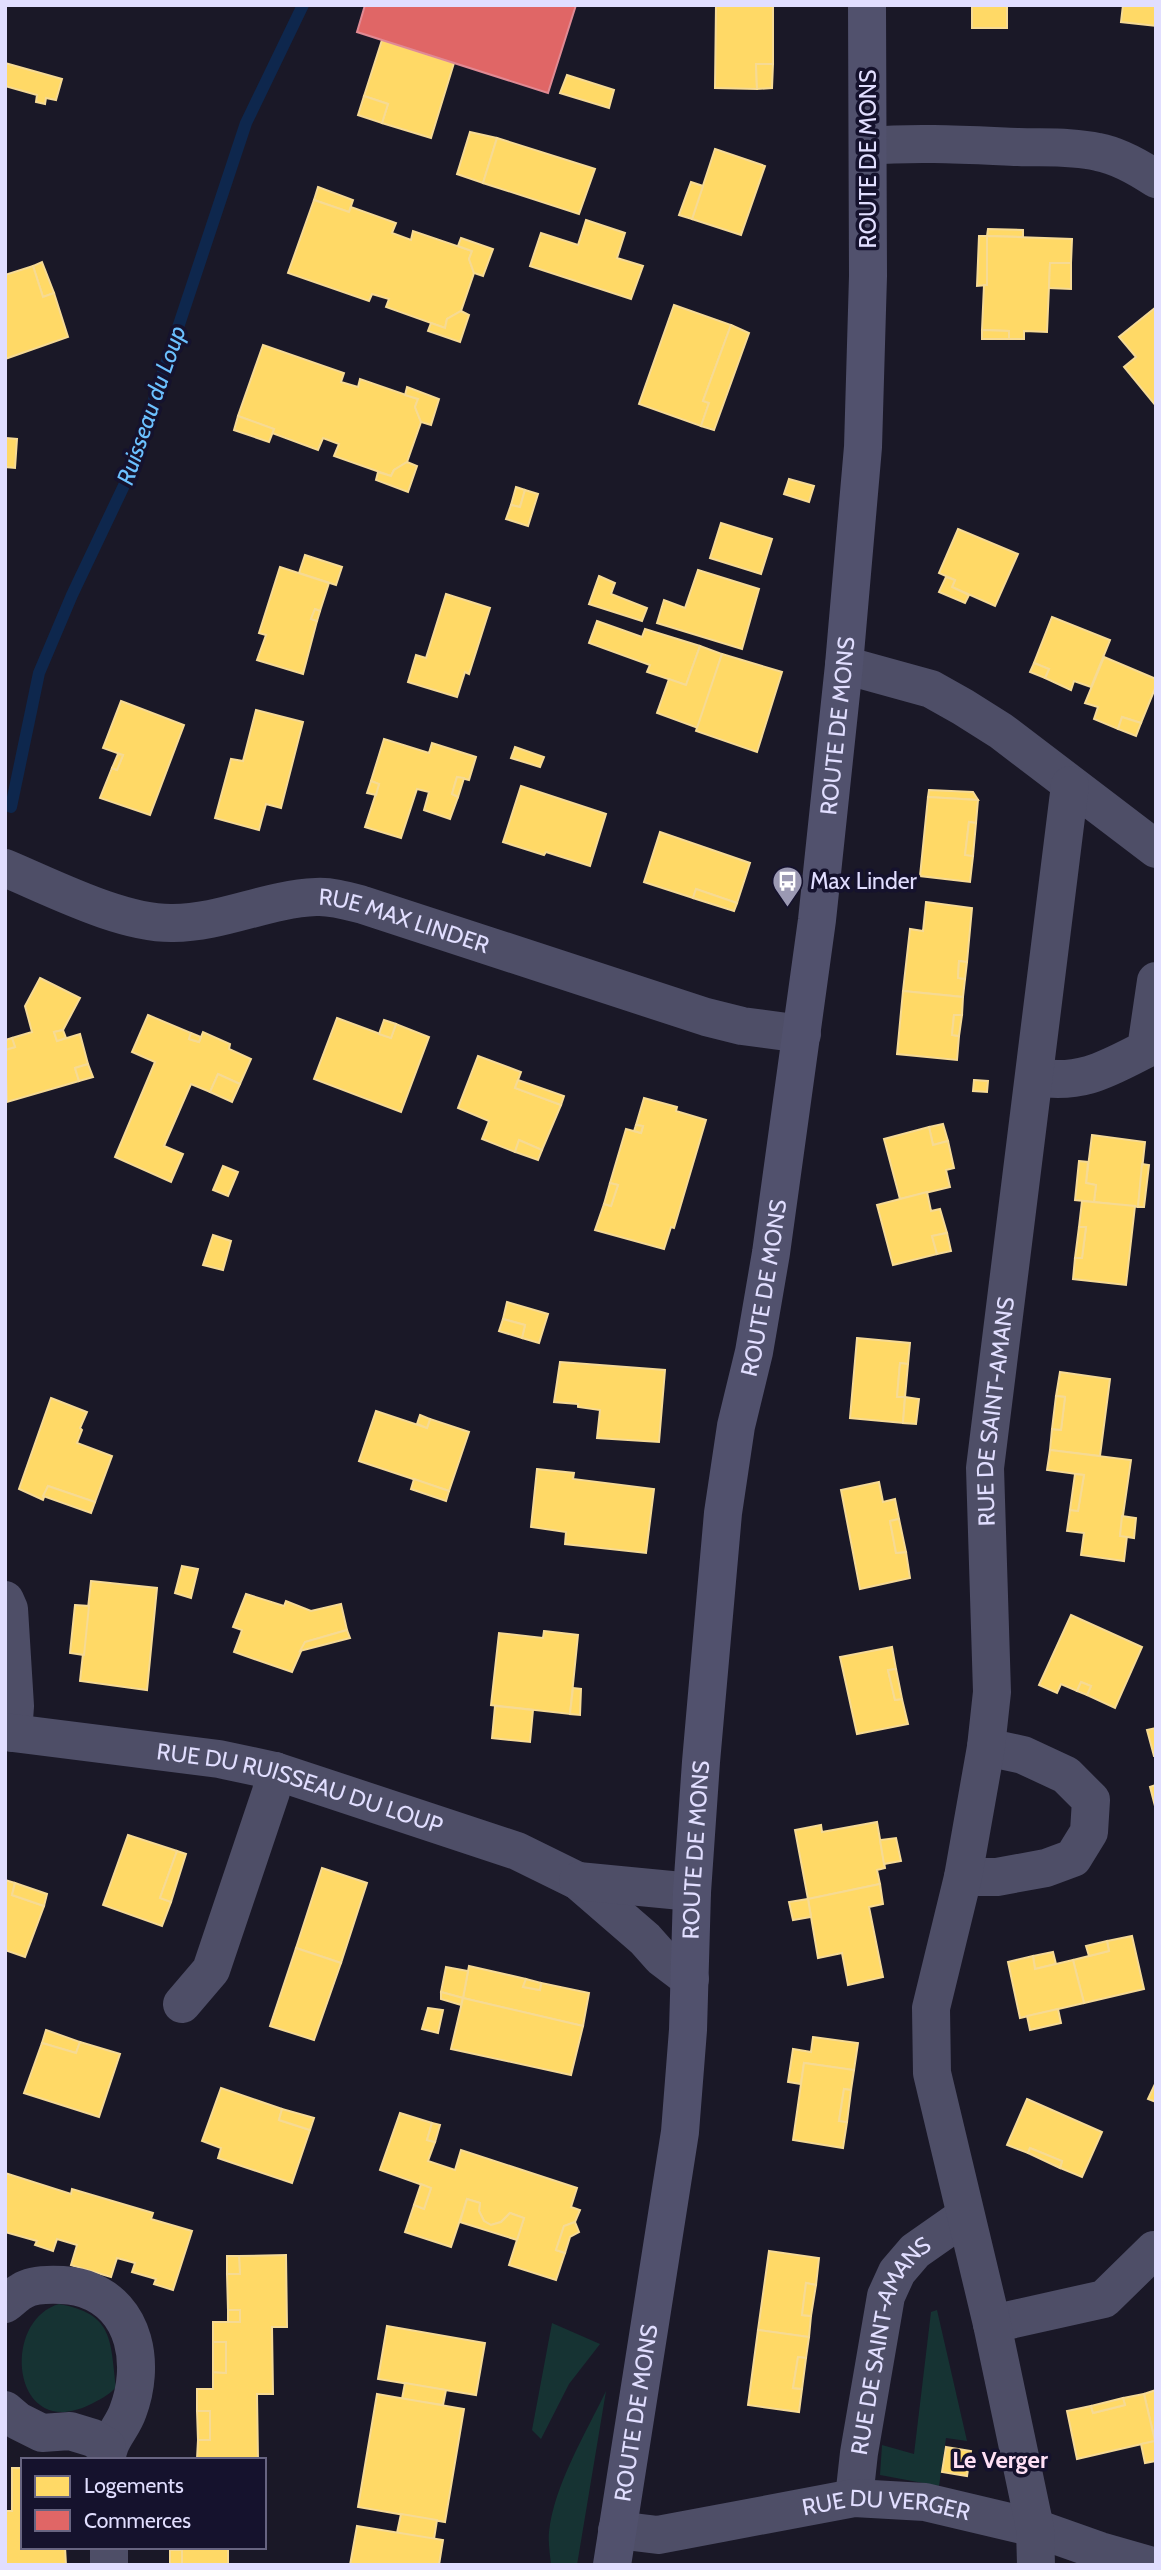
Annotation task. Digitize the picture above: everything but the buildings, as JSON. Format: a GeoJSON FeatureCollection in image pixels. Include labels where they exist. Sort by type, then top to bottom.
{"type":"FeatureCollection","features":[{"type":"Feature","properties":{"kind":"main road","name":"ROUTE DE MONS"},"geometry":{"type":"LineString","coordinates":[[615,2548],[680,2132],[701,1762],[723,1513],[736,1426],[754,1352],[771,1253],[817,920],[845,665],[863,447],[868,276],[867,5]]}},
{"type":"Feature","properties":{"kind":"street"},"geometry":{"type":"LineString","coordinates":[[868,146],[945,144],[1078,149],[1100,152],[1120,159],[1141,168],[1156,179]]}},
{"type":"Feature","properties":{"kind":"street"},"geometry":{"type":"LineString","coordinates":[[845,665],[930,689],[1001,731],[1156,849]]}},
{"type":"Feature","properties":{"kind":"street","name":"RUE DE SAINT-AMANS"},"geometry":{"type":"LineString","coordinates":[[1035,2546],[992,2324],[932,2073],[930,2044],[931,2008],[962,1877],[986,1747],[992,1692],[985,1468],[1070,785]]}},
{"type":"Feature","properties":{"kind":"street","name":"RUE MAX LINDER"},"geometry":{"type":"LineString","coordinates":[[5,869],[126,917],[150,922],[201,921],[286,901],[317,897],[339,899],[706,1017],[742,1026],[802,1034]]}},
{"type":"Feature","properties":{"kind":"street"},"geometry":{"type":"LineString","coordinates":[[1035,1077],[1056,1081],[1098,1073],[1146,1049],[1156,981]]}},
{"type":"Feature","properties":{"kind":"street","name":"RUE DU RUISSEAU DU LOUP"},"geometry":{"type":"LineString","coordinates":[[5,1600],[9,1609],[15,1706],[9,1732],[219,1759],[275,1771],[517,1851],[578,1881],[645,1939],[661,1957],[690,1979]]}},
{"type":"Feature","properties":{"kind":"street"},"geometry":{"type":"LineString","coordinates":[[962,1877],[997,1877],[1046,1868],[1073,1858],[1089,1832],[1091,1800],[1066,1775],[1023,1755],[986,1747]]}},
{"type":"Feature","properties":{"kind":"street"},"geometry":{"type":"LineString","coordinates":[[182,2004],[211,1970],[271,1792],[275,1771]]}},
{"type":"Feature","properties":{"kind":"street","name":"RUE DU RUISSEAU DU LOUP"},"geometry":{"type":"LineString","coordinates":[[578,1881],[692,1892]]}},
{"type":"Feature","properties":{"kind":"street","name":"RUE DE SAINT-AMANS"},"geometry":{"type":"LineString","coordinates":[[854,2498],[859,2453],[886,2296],[897,2272],[915,2251],[965,2216]]}},
{"type":"Feature","properties":{"kind":"street"},"geometry":{"type":"LineString","coordinates":[[992,2324],[1104,2299],[1154,2250]]}},
{"type":"Feature","properties":{"kind":"street"},"geometry":{"type":"LineString","coordinates":[[5,2304],[24,2289],[72,2284],[99,2294],[121,2312],[134,2345],[137,2382],[127,2415],[107,2454],[93,2438],[70,2431],[42,2433],[18,2421],[5,2410]]}},
{"type":"Feature","properties":{"kind":"street","name":"RUE DU VERGER"},"geometry":{"type":"LineString","coordinates":[[615,2548],[658,2535],[854,2498],[925,2502],[1035,2546],[1149,2565]]}},
{"type":"Feature","properties":{"kind":"green space"},"geometry":{"type":"Polygon","coordinates":[[[59,2304],[77,2309],[100,2322],[110,2343],[116,2387],[89,2405],[63,2412],[44,2407],[30,2394],[23,2375],[22,2353],[28,2332],[40,2315],[59,2304]]]}},
{"type":"Feature","properties":{"kind":"green space"},"geometry":{"type":"Polygon","coordinates":[[[937,2310],[967,2441],[946,2438],[939,2486],[880,2475],[882,2445],[914,2454],[931,2312],[937,2310]]]}},
{"type":"Feature","properties":{"kind":"green space"},"geometry":{"type":"Polygon","coordinates":[[[552,2323],[600,2344],[569,2384],[541,2439],[532,2430],[552,2323]]]}},
{"type":"Feature","properties":{"kind":"green space"},"geometry":{"type":"Polygon","coordinates":[[[606,2391],[577,2565],[551,2565],[549,2532],[557,2496],[606,2391]]]}},
{"type":"Feature","properties":{"kind":"waterway","name":"Ruisseau du Loup"},"geometry":{"type":"LineString","coordinates":[[11,807],[39,673],[72,595],[129,475],[246,123],[303,5]]}},
{"type":"Feature","properties":{"kind":"place","name":"Max Linder"},"geometry":{"type":"Point","coordinates":[787,908]}},
{"type":"Feature","properties":{"kind":"district","name":"Le Verger"},"geometry":{"type":"Point","coordinates":[1000,2459]}}]}
